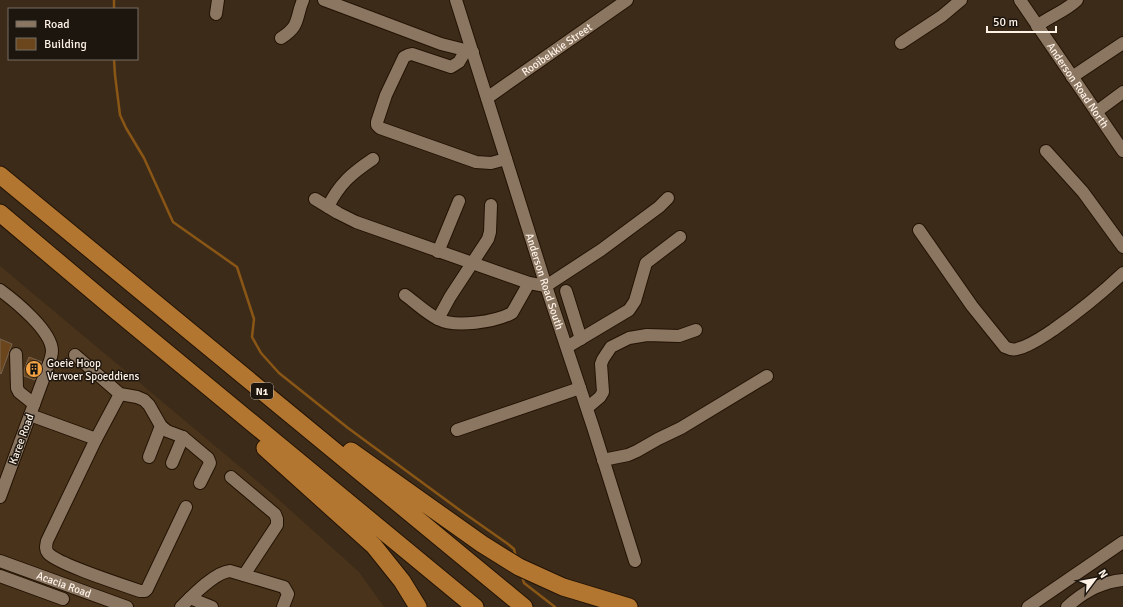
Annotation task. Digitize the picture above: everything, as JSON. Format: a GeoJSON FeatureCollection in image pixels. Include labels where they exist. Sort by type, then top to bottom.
{"type":"FeatureCollection","features":[{"type":"Feature","properties":{"kind":"highway","name":"N1"},"geometry":{"type":"LineString","coordinates":[[0,175],[524,607]]}},
{"type":"Feature","properties":{"kind":"highway"},"geometry":{"type":"LineString","coordinates":[[0,214],[475,607]]}},
{"type":"Feature","properties":{"kind":"highway"},"geometry":{"type":"LineString","coordinates":[[114,309],[374,546],[402,581],[418,607]]}},
{"type":"Feature","properties":{"kind":"highway"},"geometry":{"type":"LineString","coordinates":[[234,368],[482,544],[513,563],[563,587],[629,607]]}},
{"type":"Feature","properties":{"kind":"street"},"geometry":{"type":"LineString","coordinates":[[216,14],[218,0]]}},
{"type":"Feature","properties":{"kind":"street"},"geometry":{"type":"LineString","coordinates":[[281,38],[290,32],[294,27],[303,0]]}},
{"type":"Feature","properties":{"kind":"street"},"geometry":{"type":"LineString","coordinates":[[324,0],[441,44],[469,51],[459,62],[451,67],[412,54],[408,54],[404,57],[386,95],[377,122],[377,125],[380,128],[476,162],[491,163],[506,159]]}},
{"type":"Feature","properties":{"kind":"street","name":"Anderson Road South"},"geometry":{"type":"LineString","coordinates":[[456,0],[469,51],[487,98],[546,286],[636,561]]}},
{"type":"Feature","properties":{"kind":"street","name":"Rooibekkie Street"},"geometry":{"type":"LineString","coordinates":[[487,98],[627,0]]}},
{"type":"Feature","properties":{"kind":"street"},"geometry":{"type":"LineString","coordinates":[[901,43],[942,16],[961,0]]}},
{"type":"Feature","properties":{"kind":"street","name":"Anderson Road North"},"geometry":{"type":"LineString","coordinates":[[1020,0],[1123,152]]}},
{"type":"Feature","properties":{"kind":"street"},"geometry":{"type":"LineString","coordinates":[[1037,26],[1046,19],[1070,6],[1077,0]]}},
{"type":"Feature","properties":{"kind":"street"},"geometry":{"type":"LineString","coordinates":[[1072,77],[1123,43]]}},
{"type":"Feature","properties":{"kind":"street"},"geometry":{"type":"LineString","coordinates":[[1096,112],[1123,92]]}},
{"type":"Feature","properties":{"kind":"street"},"geometry":{"type":"LineString","coordinates":[[1046,151],[1083,192],[1123,247]]}},
{"type":"Feature","properties":{"kind":"street"},"geometry":{"type":"LineString","coordinates":[[328,208],[332,198],[350,175],[373,159]]}},
{"type":"Feature","properties":{"kind":"street"},"geometry":{"type":"LineString","coordinates":[[315,199],[328,208],[356,222],[529,283],[546,286],[602,250],[659,207],[668,198]]}},
{"type":"Feature","properties":{"kind":"street"},"geometry":{"type":"LineString","coordinates":[[438,252],[459,201]]}},
{"type":"Feature","properties":{"kind":"street"},"geometry":{"type":"LineString","coordinates":[[438,319],[450,297],[488,239],[490,232],[491,204]]}},
{"type":"Feature","properties":{"kind":"street"},"geometry":{"type":"LineString","coordinates":[[918,230],[972,306],[997,338],[1005,347],[1011,349],[1017,349],[1040,338],[1068,319],[1123,273]]}},
{"type":"Feature","properties":{"kind":"street"},"geometry":{"type":"LineString","coordinates":[[566,347],[629,310],[635,301],[646,263],[680,237]]}},
{"type":"Feature","properties":{"kind":"street"},"geometry":{"type":"LineString","coordinates":[[405,295],[438,319],[463,324],[496,318],[514,311],[529,283]]}},
{"type":"Feature","properties":{"kind":"street","name":"Karee Road"},"geometry":{"type":"LineString","coordinates":[[0,290],[19,304],[37,322],[51,346],[52,351],[0,497]]}},
{"type":"Feature","properties":{"kind":"street"},"geometry":{"type":"LineString","coordinates":[[566,291],[581,339]]}},
{"type":"Feature","properties":{"kind":"street"},"geometry":{"type":"LineString","coordinates":[[587,408],[600,397],[603,392],[601,364],[611,347],[629,338],[647,335],[679,336],[696,330]]}},
{"type":"Feature","properties":{"kind":"street"},"geometry":{"type":"LineString","coordinates":[[16,354],[17,388],[32,410],[96,439]]}},
{"type":"Feature","properties":{"kind":"street"},"geometry":{"type":"LineString","coordinates":[[75,355],[120,394],[138,397],[144,400],[149,405],[161,426],[167,431],[183,437],[208,458],[210,462],[200,483]]}},
{"type":"Feature","properties":{"kind":"street"},"geometry":{"type":"LineString","coordinates":[[603,460],[628,455],[637,451],[681,428],[767,376]]}},
{"type":"Feature","properties":{"kind":"street"},"geometry":{"type":"LineString","coordinates":[[457,430],[580,388]]}},
{"type":"Feature","properties":{"kind":"street"},"geometry":{"type":"LineString","coordinates":[[120,394],[96,439],[46,541],[46,549],[51,557],[70,566],[140,592],[145,591],[186,507]]}},
{"type":"Feature","properties":{"kind":"street"},"geometry":{"type":"LineString","coordinates":[[149,457],[161,426]]}},
{"type":"Feature","properties":{"kind":"street"},"geometry":{"type":"LineString","coordinates":[[172,463],[183,437]]}},
{"type":"Feature","properties":{"kind":"street"},"geometry":{"type":"LineString","coordinates":[[231,477],[275,514],[277,520],[277,524],[244,575]]}},
{"type":"Feature","properties":{"kind":"street"},"geometry":{"type":"LineString","coordinates":[[1028,607],[1123,542]]}},
{"type":"Feature","properties":{"kind":"street","name":"Acacia Road"},"geometry":{"type":"LineString","coordinates":[[0,561],[127,607]]}},
{"type":"Feature","properties":{"kind":"street"},"geometry":{"type":"LineString","coordinates":[[181,607],[218,574],[224,571],[230,571],[284,586],[288,594],[283,607]]}},
{"type":"Feature","properties":{"kind":"street"},"geometry":{"type":"LineString","coordinates":[[0,576],[62,603],[68,586]]}},
{"type":"Feature","properties":{"kind":"street"},"geometry":{"type":"LineString","coordinates":[[1067,607],[1085,593],[1093,589],[1123,580]]}},
{"type":"Feature","properties":{"kind":"street"},"geometry":{"type":"LineString","coordinates":[[190,598],[212,607]]}},
{"type":"Feature","properties":{"kind":"shaded area"},"geometry":{"type":"Polygon","coordinates":[[[0,266],[269,491],[359,572],[384,607],[0,607],[0,266]]]}},
{"type":"Feature","properties":{"kind":"building"},"geometry":{"type":"Polygon","coordinates":[[[0,339],[12,344],[1,374],[0,373],[0,339]]]}},
{"type":"Feature","properties":{"kind":"building","name":"Goeie Hoop Vervoer Spoeddiens"},"geometry":{"type":"Polygon","coordinates":[[[29,357],[42,362],[35,380],[24,376],[24,370],[29,357]]]}},
{"type":"Feature","properties":{"kind":"waterway"},"geometry":{"type":"LineString","coordinates":[[114,0],[114,8]]}},
{"type":"Feature","properties":{"kind":"waterway"},"geometry":{"type":"LineString","coordinates":[[114,60],[120,115],[144,158],[173,222],[237,267],[254,319],[252,337],[261,353],[279,373],[348,428],[508,544],[514,549],[516,558]]}},
{"type":"Feature","properties":{"kind":"waterway"},"geometry":{"type":"LineString","coordinates":[[522,576],[524,583],[555,607]]}},
{"type":"Feature","properties":{"kind":"place","name":"Goeie Hoop Vervoer Spoeddiens"},"geometry":{"type":"Point","coordinates":[34,369]}}]}
